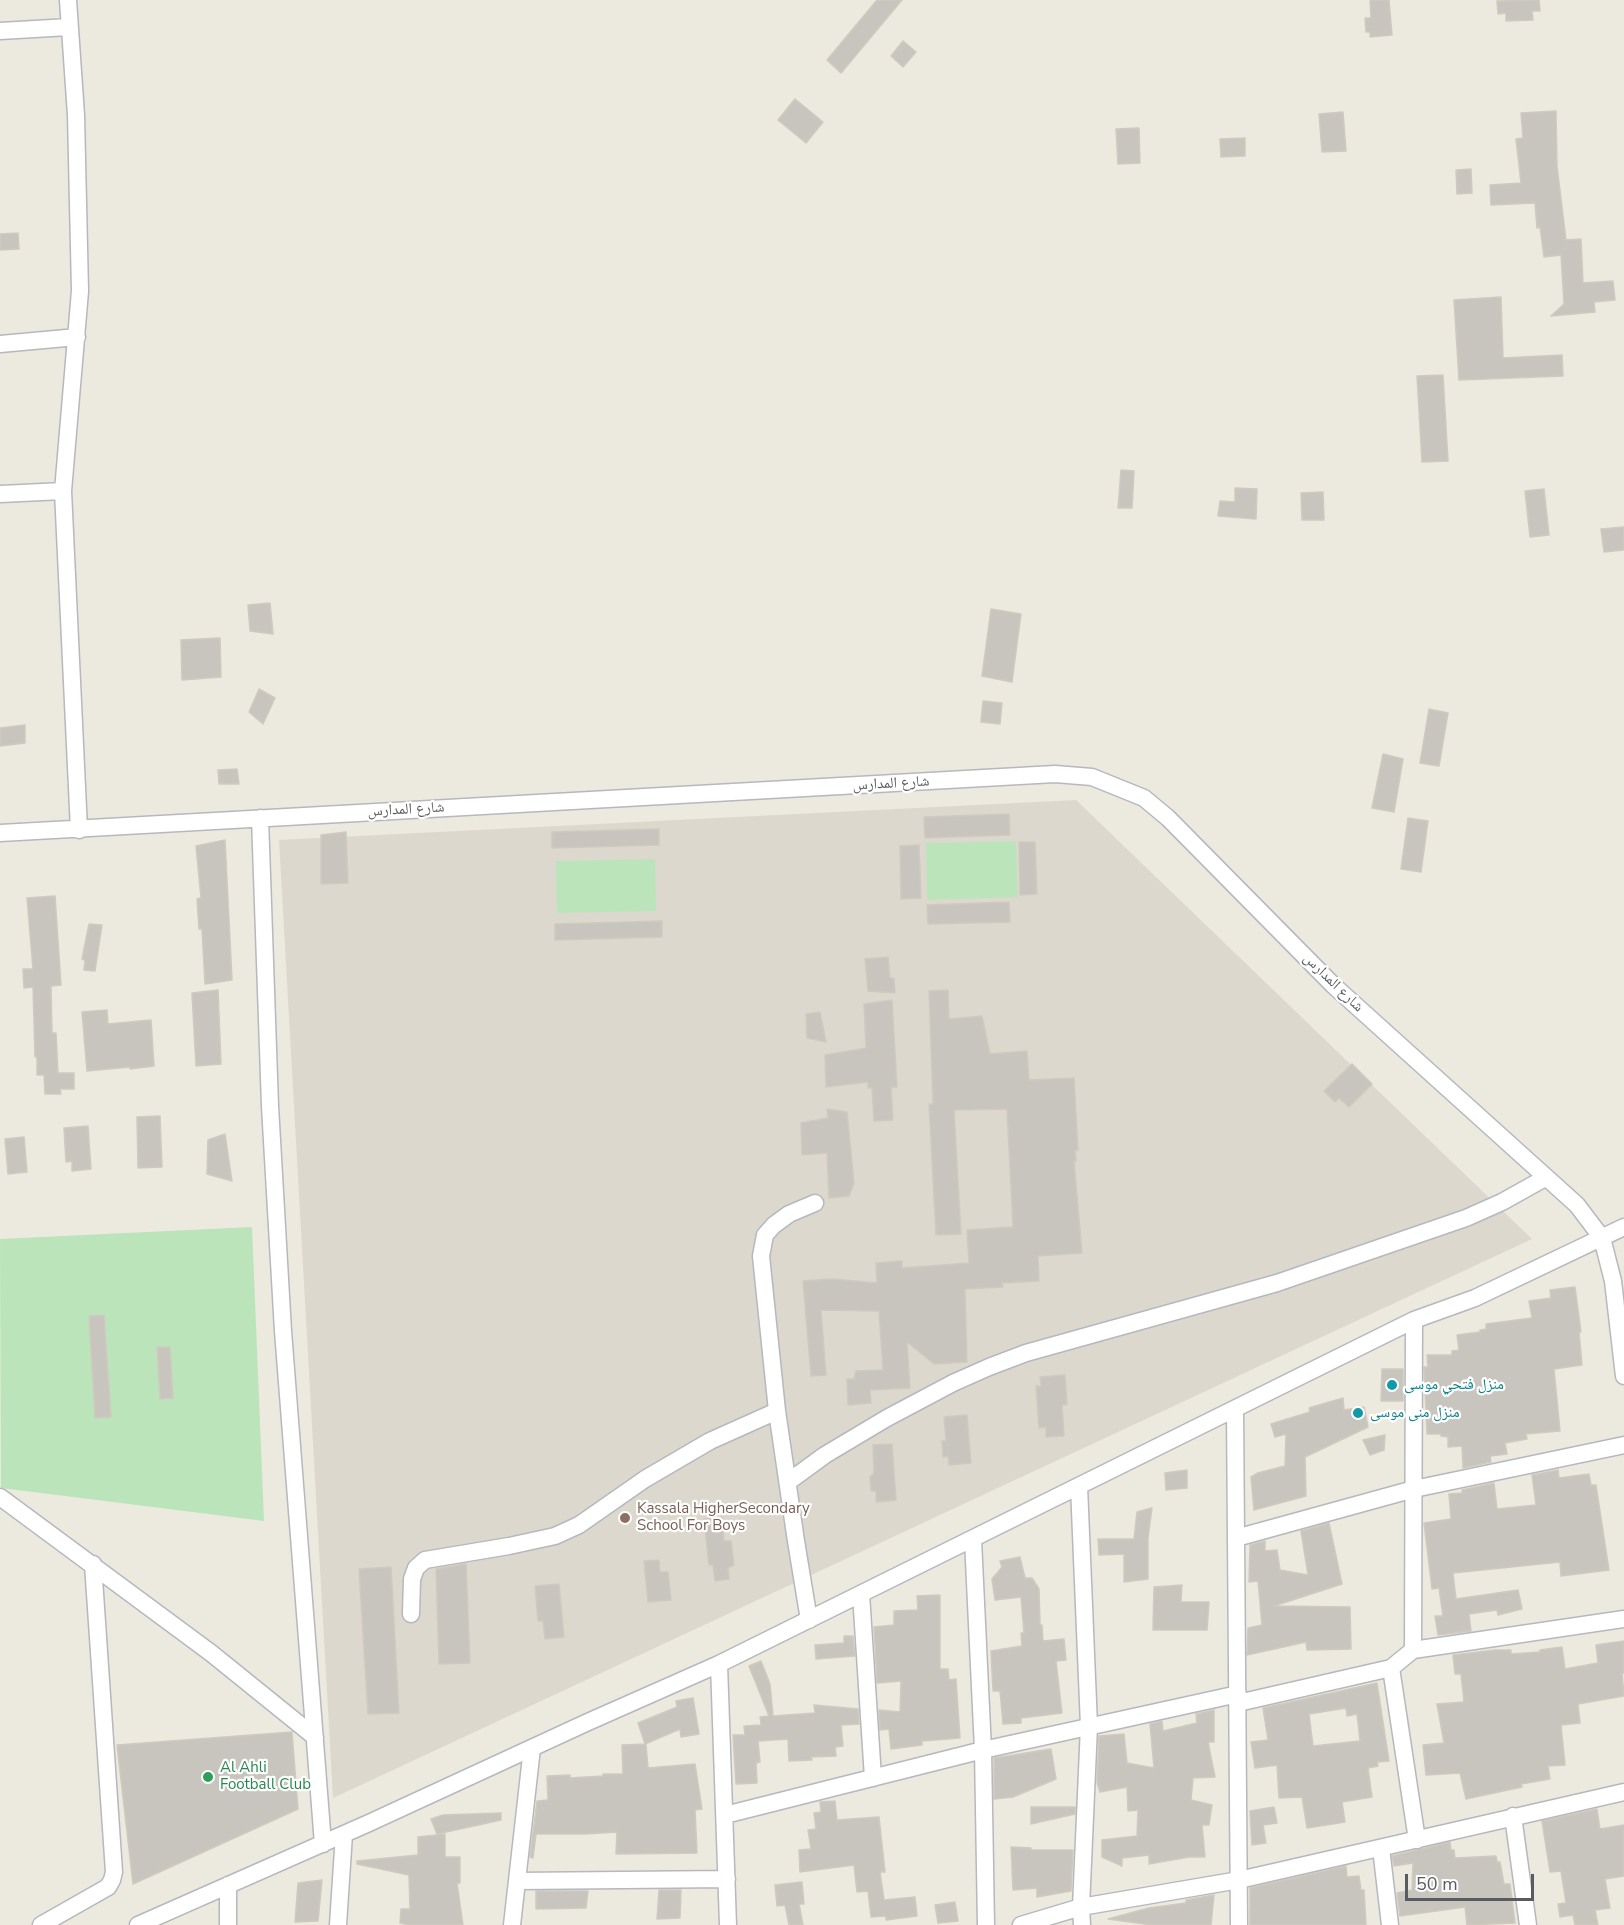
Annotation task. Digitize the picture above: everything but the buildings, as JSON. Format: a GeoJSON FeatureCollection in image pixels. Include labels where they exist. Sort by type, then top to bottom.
{"type":"FeatureCollection","features":[{"type":"Feature","properties":{"kind":"street"},"geometry":{"type":"LineString","coordinates":[[68,0],[76,115],[80,246],[77,337],[63,491],[79,830]]}},
{"type":"Feature","properties":{"kind":"street"},"geometry":{"type":"LineString","coordinates":[[0,31],[69,27]]}},
{"type":"Feature","properties":{"kind":"street"},"geometry":{"type":"LineString","coordinates":[[0,344],[77,337]]}},
{"type":"Feature","properties":{"kind":"street"},"geometry":{"type":"LineString","coordinates":[[0,494],[63,491]]}},
{"type":"Feature","properties":{"kind":"street","name":"شارع المدارس"},"geometry":{"type":"LineString","coordinates":[[0,833],[1055,774],[1092,777],[1144,798],[1168,818],[1333,985],[1577,1205],[1602,1238]]}},
{"type":"Feature","properties":{"kind":"street"},"geometry":{"type":"LineString","coordinates":[[260,818],[270,1106],[283,1331],[323,1844]]}},
{"type":"Feature","properties":{"kind":"street"},"geometry":{"type":"LineString","coordinates":[[788,1482],[825,1455],[887,1418],[989,1367],[1026,1353],[1277,1283],[1466,1218],[1502,1202],[1545,1178]]}},
{"type":"Feature","properties":{"kind":"street"},"geometry":{"type":"LineString","coordinates":[[809,1620],[777,1411],[761,1256],[765,1235],[774,1225],[789,1214],[815,1203]]}},
{"type":"Feature","properties":{"kind":"street"},"geometry":{"type":"LineString","coordinates":[[138,1925],[323,1844],[719,1664],[1414,1320],[1475,1298],[1624,1227]]}},
{"type":"Feature","properties":{"kind":"street"},"geometry":{"type":"LineString","coordinates":[[1602,1238],[1613,1281],[1624,1376]]}},
{"type":"Feature","properties":{"kind":"street"},"geometry":{"type":"LineString","coordinates":[[1413,1650],[1414,1320]]}},
{"type":"Feature","properties":{"kind":"street"},"geometry":{"type":"LineString","coordinates":[[1235,1409],[1239,1925]]}},
{"type":"Feature","properties":{"kind":"street"},"geometry":{"type":"LineString","coordinates":[[411,1614],[412,1579],[416,1568],[425,1560],[555,1536],[579,1525],[645,1479],[710,1441],[777,1411]]}},
{"type":"Feature","properties":{"kind":"street"},"geometry":{"type":"LineString","coordinates":[[1236,1538],[1414,1489],[1624,1445]]}},
{"type":"Feature","properties":{"kind":"street"},"geometry":{"type":"LineString","coordinates":[[1079,1486],[1089,1726],[1082,1925]]}},
{"type":"Feature","properties":{"kind":"street"},"geometry":{"type":"LineString","coordinates":[[0,1497],[212,1653],[315,1737]]}},
{"type":"Feature","properties":{"kind":"street"},"geometry":{"type":"LineString","coordinates":[[973,1540],[982,1750],[986,1925]]}},
{"type":"Feature","properties":{"kind":"street"},"geometry":{"type":"LineString","coordinates":[[41,1925],[108,1887],[114,1872],[93,1564]]}},
{"type":"Feature","properties":{"kind":"street"},"geometry":{"type":"LineString","coordinates":[[861,1594],[873,1778]]}},
{"type":"Feature","properties":{"kind":"street"},"geometry":{"type":"LineString","coordinates":[[725,1815],[982,1750],[1089,1726],[1391,1668],[1413,1650],[1624,1619]]}},
{"type":"Feature","properties":{"kind":"street"},"geometry":{"type":"LineString","coordinates":[[719,1664],[728,1925]]}},
{"type":"Feature","properties":{"kind":"street"},"geometry":{"type":"LineString","coordinates":[[1391,1668],[1417,1840]]}},
{"type":"Feature","properties":{"kind":"street"},"geometry":{"type":"LineString","coordinates":[[512,1925],[532,1748]]}},
{"type":"Feature","properties":{"kind":"street"},"geometry":{"type":"LineString","coordinates":[[1021,1925],[1081,1907],[1239,1880],[1624,1792]]}},
{"type":"Feature","properties":{"kind":"street"},"geometry":{"type":"LineString","coordinates":[[1513,1816],[1527,1925]]}},
{"type":"Feature","properties":{"kind":"street"},"geometry":{"type":"LineString","coordinates":[[338,1925],[344,1834]]}},
{"type":"Feature","properties":{"kind":"street"},"geometry":{"type":"LineString","coordinates":[[1381,1848],[1390,1925]]}},
{"type":"Feature","properties":{"kind":"street"},"geometry":{"type":"LineString","coordinates":[[517,1881],[727,1879]]}},
{"type":"Feature","properties":{"kind":"street"},"geometry":{"type":"LineString","coordinates":[[228,1885],[228,1925]]}},
{"type":"Feature","properties":{"kind":"shaded area","name":"Kassala HigherSecondary School For Boys"},"geometry":{"type":"Polygon","coordinates":[[[1076,800],[1532,1239],[333,1798],[279,840],[1076,800]]]}},
{"type":"Feature","properties":{"kind":"green space"},"geometry":{"type":"Polygon","coordinates":[[[1016,841],[1018,897],[927,900],[926,843],[1016,841]]]}},
{"type":"Feature","properties":{"kind":"green space"},"geometry":{"type":"Polygon","coordinates":[[[655,859],[656,911],[557,913],[556,861],[655,859]]]}},
{"type":"Feature","properties":{"kind":"green space"},"geometry":{"type":"Polygon","coordinates":[[[252,1227],[264,1521],[1,1488],[0,1239],[252,1227]]]}},
{"type":"Feature","properties":{"kind":"place","name":"منزل فتحي موسى"},"geometry":{"type":"Point","coordinates":[1392,1385]}},
{"type":"Feature","properties":{"kind":"place","name":"منزل منى موسى"},"geometry":{"type":"Point","coordinates":[1358,1413]}},
{"type":"Feature","properties":{"kind":"place","name":"Kassala HigherSecondary School For Boys"},"geometry":{"type":"Point","coordinates":[625,1518]}},
{"type":"Feature","properties":{"kind":"place","name":"Al Ahli Football Club"},"geometry":{"type":"Point","coordinates":[208,1777]}}]}
